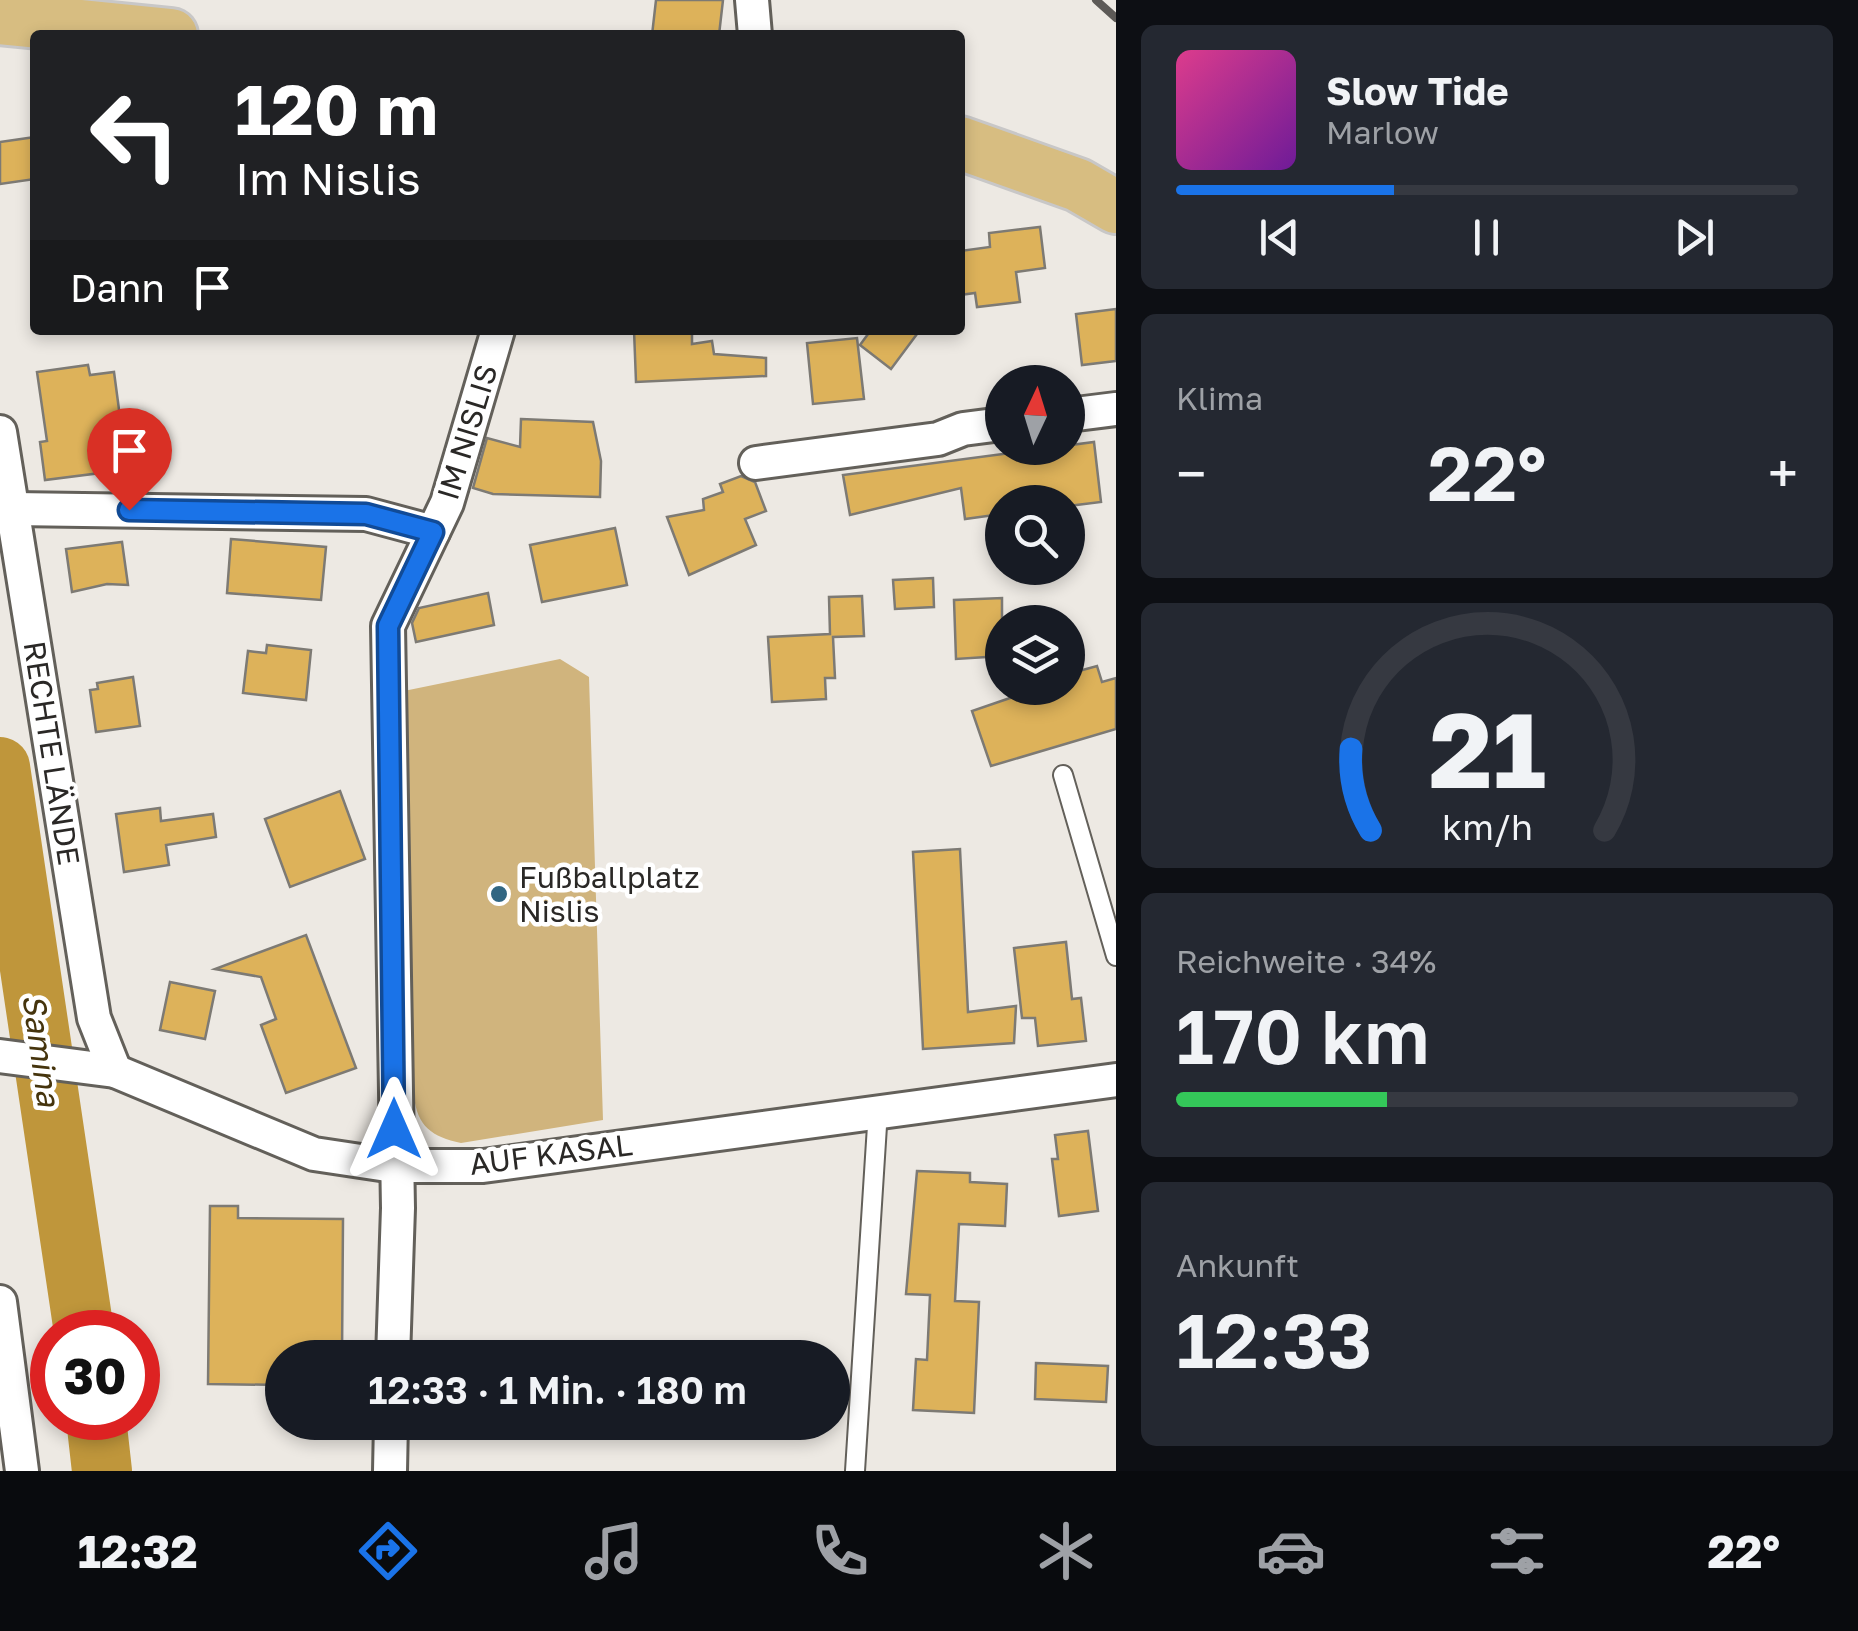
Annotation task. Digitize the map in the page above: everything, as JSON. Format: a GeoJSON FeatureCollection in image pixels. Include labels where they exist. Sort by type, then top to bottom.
{"type":"FeatureCollection","features":[{"type":"Feature","properties":{"kind":"main road"},"geometry":{"type":"LineString","coordinates":[[0,18],[121,30]]}},
{"type":"Feature","properties":{"kind":"main road"},"geometry":{"type":"LineString","coordinates":[[965,145],[1078,185],[1116,207]]}},
{"type":"Feature","properties":{"kind":"street"},"geometry":{"type":"LineString","coordinates":[[752,0],[755,30]]}},
{"type":"Feature","properties":{"kind":"street","name":"IM NISLIS"},"geometry":{"type":"LineString","coordinates":[[394,1340],[398,1208],[394,1166],[388,626],[433,532],[464,451],[497,335]]}},
{"type":"Feature","properties":{"kind":"street"},"geometry":{"type":"LineString","coordinates":[[1085,414],[1116,410]]}},
{"type":"Feature","properties":{"kind":"street"},"geometry":{"type":"LineString","coordinates":[[756,463],[938,439],[963,429],[985,426]]}},
{"type":"Feature","properties":{"kind":"street","name":"RECHTE LÄNDE"},"geometry":{"type":"LineString","coordinates":[[0,432],[101,1069]]}},
{"type":"Feature","properties":{"kind":"street","name":"IM NISLIS"},"geometry":{"type":"LineString","coordinates":[[14,508],[366,514],[433,532]]}},
{"type":"Feature","properties":{"kind":"street","name":"AUF KASAL"},"geometry":{"type":"LineString","coordinates":[[0,1056],[101,1069],[314,1154],[394,1166],[483,1166],[1116,1080]]}},
{"type":"Feature","properties":{"kind":"street"},"geometry":{"type":"LineString","coordinates":[[0,1302],[22,1471]]}},
{"type":"Feature","properties":{"kind":"street"},"geometry":{"type":"LineString","coordinates":[[390,1471],[391,1440]]}},
{"type":"Feature","properties":{"kind":"lane"},"geometry":{"type":"LineString","coordinates":[[1063,775],[1116,956]]}},
{"type":"Feature","properties":{"kind":"lane"},"geometry":{"type":"LineString","coordinates":[[856,1471],[878,1110]]}},
{"type":"Feature","properties":{"kind":"shaded area","name":"Fußballplatz Nislis"},"geometry":{"type":"Polygon","coordinates":[[[560,659],[589,677],[603,1120],[461,1143],[428,1128],[419,1115],[414,1096],[406,1095],[399,692],[560,659]]]}},
{"type":"Feature","properties":{"kind":"building"},"geometry":{"type":"Polygon","coordinates":[[[656,0],[723,0],[720,30],[653,30],[656,0]]]}},
{"type":"Feature","properties":{"kind":"building"},"geometry":{"type":"Polygon","coordinates":[[[30,138],[30,180],[0,184],[0,142],[30,138]]]}},
{"type":"Feature","properties":{"kind":"building"},"geometry":{"type":"Polygon","coordinates":[[[1040,227],[1045,268],[1016,272],[1020,302],[977,307],[975,293],[965,294],[965,250],[990,247],[989,233],[1040,227]]]}},
{"type":"Feature","properties":{"kind":"building"},"geometry":{"type":"Polygon","coordinates":[[[1116,309],[1116,361],[1082,365],[1076,314],[1116,309]]]}},
{"type":"Feature","properties":{"kind":"building"},"geometry":{"type":"Polygon","coordinates":[[[634,335],[692,335],[692,344],[712,341],[714,354],[766,358],[766,376],[636,382],[634,335]]]}},
{"type":"Feature","properties":{"kind":"building"},"geometry":{"type":"Polygon","coordinates":[[[867,335],[916,335],[891,369],[860,345],[867,335]]]}},
{"type":"Feature","properties":{"kind":"building"},"geometry":{"type":"Polygon","coordinates":[[[857,338],[864,399],[813,404],[807,343],[857,338]]]}},
{"type":"Feature","properties":{"kind":"building"},"geometry":{"type":"Polygon","coordinates":[[[88,365],[90,375],[114,372],[122,432],[150,428],[156,473],[102,480],[101,473],[45,480],[40,442],[47,441],[37,372],[88,365]]]}},
{"type":"Feature","properties":{"kind":"building"},"geometry":{"type":"Polygon","coordinates":[[[521,419],[593,422],[601,461],[600,497],[493,494],[473,488],[487,438],[520,447],[521,419]]]}},
{"type":"Feature","properties":{"kind":"building"},"geometry":{"type":"Polygon","coordinates":[[[1094,442],[1101,502],[1085,504],[1085,485],[985,485],[985,516],[965,519],[961,488],[850,515],[843,475],[985,456],[985,465],[1085,465],[1085,443],[1094,442]]]}},
{"type":"Feature","properties":{"kind":"building"},"geometry":{"type":"Polygon","coordinates":[[[741,476],[755,482],[766,511],[745,519],[756,545],[689,575],[667,517],[704,510],[703,499],[723,492],[720,484],[741,476]]]}},
{"type":"Feature","properties":{"kind":"building"},"geometry":{"type":"Polygon","coordinates":[[[615,528],[627,585],[542,602],[530,545],[615,528]]]}},
{"type":"Feature","properties":{"kind":"building"},"geometry":{"type":"Polygon","coordinates":[[[231,539],[326,547],[321,600],[227,593],[231,539]]]}},
{"type":"Feature","properties":{"kind":"building"},"geometry":{"type":"Polygon","coordinates":[[[122,542],[128,585],[107,584],[72,592],[66,549],[122,542]]]}},
{"type":"Feature","properties":{"kind":"building"},"geometry":{"type":"Polygon","coordinates":[[[933,578],[934,607],[895,609],[893,580],[933,578]]]}},
{"type":"Feature","properties":{"kind":"building"},"geometry":{"type":"Polygon","coordinates":[[[488,593],[494,625],[416,642],[412,623],[419,608],[488,593]]]}},
{"type":"Feature","properties":{"kind":"building"},"geometry":{"type":"Polygon","coordinates":[[[862,596],[864,636],[833,637],[835,678],[825,678],[826,699],[772,702],[768,637],[830,634],[829,597],[862,596]]]}},
{"type":"Feature","properties":{"kind":"building"},"geometry":{"type":"Polygon","coordinates":[[[1002,598],[1002,605],[985,605],[985,657],[956,659],[954,600],[1002,598]]]}},
{"type":"Feature","properties":{"kind":"building"},"geometry":{"type":"Polygon","coordinates":[[[267,645],[311,650],[306,700],[243,693],[248,651],[266,653],[267,645]]]}},
{"type":"Feature","properties":{"kind":"building"},"geometry":{"type":"Polygon","coordinates":[[[1097,666],[1102,682],[1116,678],[1116,729],[991,766],[972,711],[990,705],[1085,705],[1085,669],[1097,666]]]}},
{"type":"Feature","properties":{"kind":"building"},"geometry":{"type":"Polygon","coordinates":[[[133,677],[140,726],[96,732],[90,690],[98,689],[97,683],[133,677]]]}},
{"type":"Feature","properties":{"kind":"building"},"geometry":{"type":"Polygon","coordinates":[[[340,791],[365,859],[290,887],[265,819],[340,791]]]}},
{"type":"Feature","properties":{"kind":"building"},"geometry":{"type":"Polygon","coordinates":[[[160,808],[161,821],[213,814],[216,837],[166,845],[169,865],[124,872],[116,814],[160,808]]]}},
{"type":"Feature","properties":{"kind":"building"},"geometry":{"type":"Polygon","coordinates":[[[960,849],[968,1012],[1016,1006],[1014,1043],[923,1049],[913,852],[960,849]]]}},
{"type":"Feature","properties":{"kind":"building"},"geometry":{"type":"Polygon","coordinates":[[[306,935],[356,1068],[286,1093],[261,1025],[276,1019],[261,977],[215,969],[306,935]]]}},
{"type":"Feature","properties":{"kind":"building"},"geometry":{"type":"Polygon","coordinates":[[[1066,942],[1072,999],[1081,998],[1086,1041],[1038,1046],[1035,1018],[1022,1018],[1014,948],[1066,942]]]}},
{"type":"Feature","properties":{"kind":"building"},"geometry":{"type":"Polygon","coordinates":[[[170,982],[215,991],[205,1039],[160,1030],[170,982]]]}},
{"type":"Feature","properties":{"kind":"building"},"geometry":{"type":"Polygon","coordinates":[[[1088,1131],[1098,1211],[1059,1216],[1052,1159],[1058,1159],[1055,1135],[1088,1131]]]}},
{"type":"Feature","properties":{"kind":"building"},"geometry":{"type":"Polygon","coordinates":[[[917,1171],[970,1173],[970,1182],[1007,1184],[1005,1226],[959,1224],[955,1301],[979,1302],[974,1413],[913,1410],[916,1359],[927,1360],[930,1295],[906,1294],[917,1171]]]}},
{"type":"Feature","properties":{"kind":"building"},"geometry":{"type":"Polygon","coordinates":[[[210,1206],[238,1206],[238,1218],[343,1219],[342,1340],[265,1340],[265,1385],[208,1384],[210,1206]]]}},
{"type":"Feature","properties":{"kind":"building"},"geometry":{"type":"Polygon","coordinates":[[[1036,1363],[1108,1366],[1106,1402],[1035,1399],[1036,1363]]]}},
{"type":"Feature","properties":{"kind":"waterway","name":"Samina"},"geometry":{"type":"LineString","coordinates":[[0,767],[81,1310]]}},
{"type":"Feature","properties":{"kind":"waterway","name":"Samina"},"geometry":{"type":"LineString","coordinates":[[98,1440],[102,1471]]}},
{"type":"Feature","properties":{"kind":"railway"},"geometry":{"type":"LineString","coordinates":[[1096,0],[1116,18]]}},
{"type":"Feature","properties":{"kind":"place","name":"Fußballplatz Nislis"},"geometry":{"type":"Point","coordinates":[499,894]}},
{"type":"Feature","properties":{"kind":"route"},"geometry":{"type":"LineString","coordinates":[[129,510],[366,514],[433,532],[388,626],[394,1129]]}}]}
